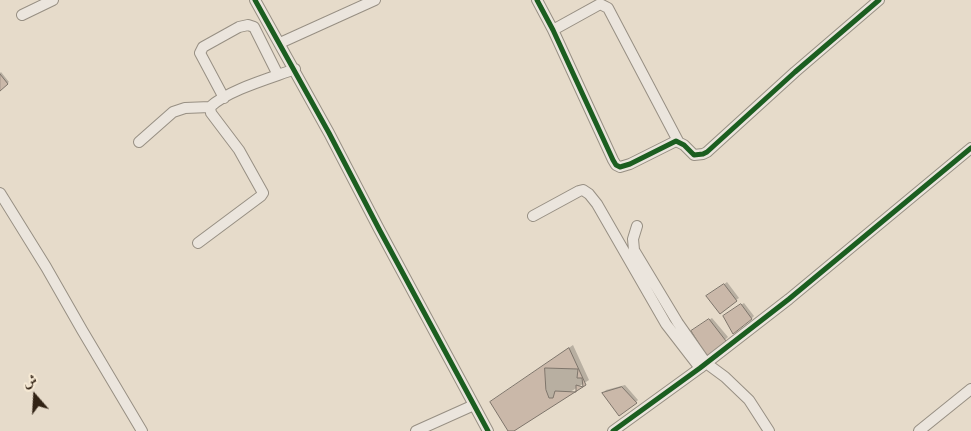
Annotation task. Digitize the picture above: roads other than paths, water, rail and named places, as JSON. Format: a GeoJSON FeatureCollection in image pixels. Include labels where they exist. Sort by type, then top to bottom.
{"type":"FeatureCollection","features":[{"type":"Feature","properties":{"kind":"street"},"geometry":{"type":"LineString","coordinates":[[22,15],[53,0]]}},
{"type":"Feature","properties":{"kind":"street"},"geometry":{"type":"LineString","coordinates":[[255,0],[295,69],[488,431]]}},
{"type":"Feature","properties":{"kind":"street"},"geometry":{"type":"LineString","coordinates":[[280,43],[375,0]]}},
{"type":"Feature","properties":{"kind":"street"},"geometry":{"type":"LineString","coordinates":[[537,0],[616,165],[624,166],[678,141]]}},
{"type":"Feature","properties":{"kind":"street"},"geometry":{"type":"LineString","coordinates":[[553,30],[592,7],[600,4],[608,8],[678,141],[694,155],[706,152],[879,0]]}},
{"type":"Feature","properties":{"kind":"street"},"geometry":{"type":"LineString","coordinates":[[224,98],[200,53],[203,47],[239,27],[248,25],[254,27],[278,76]]}},
{"type":"Feature","properties":{"kind":"street"},"geometry":{"type":"LineString","coordinates":[[139,142],[173,112],[185,108],[210,107],[245,88],[295,69]]}},
{"type":"Feature","properties":{"kind":"street"},"geometry":{"type":"LineString","coordinates":[[198,243],[263,193],[239,150],[211,113],[210,107]]}},
{"type":"Feature","properties":{"kind":"street"},"geometry":{"type":"LineString","coordinates":[[613,431],[789,299],[971,148]]}},
{"type":"Feature","properties":{"kind":"street"},"geometry":{"type":"LineString","coordinates":[[533,216],[579,191],[583,190],[589,194],[604,214],[666,324],[703,365],[725,377],[748,400],[769,431]]}},
{"type":"Feature","properties":{"kind":"street"},"geometry":{"type":"LineString","coordinates":[[0,192],[142,431]]}},
{"type":"Feature","properties":{"kind":"street"},"geometry":{"type":"LineString","coordinates":[[637,226],[632,239],[634,250],[703,365]]}},
{"type":"Feature","properties":{"kind":"street"},"geometry":{"type":"LineString","coordinates":[[919,431],[971,389]]}},
{"type":"Feature","properties":{"kind":"street"},"geometry":{"type":"LineString","coordinates":[[416,431],[474,405]]}}]}
